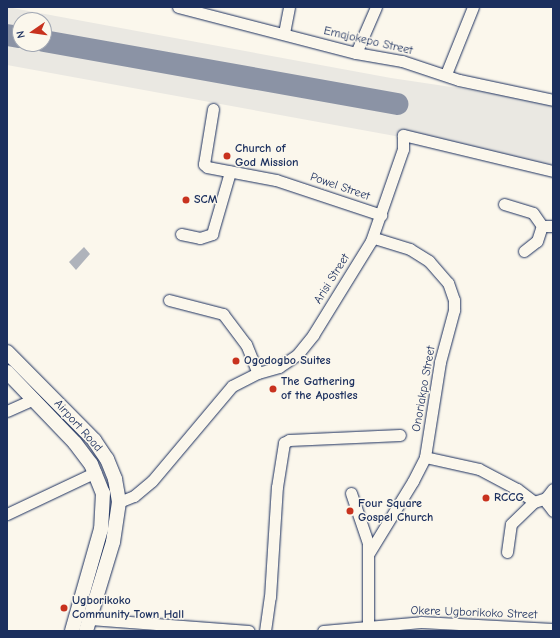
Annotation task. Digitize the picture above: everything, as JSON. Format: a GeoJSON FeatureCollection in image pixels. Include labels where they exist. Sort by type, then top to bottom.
{"type":"FeatureCollection","features":[{"type":"Feature","properties":{"kind":"main road","name":"Airport Road"},"geometry":{"type":"LineString","coordinates":[[7,352],[94,440],[107,460],[115,479],[119,502],[113,542],[88,625]]}},
{"type":"Feature","properties":{"kind":"main road","name":"Airport Road"},"geometry":{"type":"LineString","coordinates":[[7,372],[75,443],[96,472],[103,493],[102,529],[72,631]]}},
{"type":"Feature","properties":{"kind":"street","name":"Emajokepo Street"},"geometry":{"type":"LineString","coordinates":[[178,7],[206,10],[356,53],[402,61],[446,74],[459,80],[553,100]]}},
{"type":"Feature","properties":{"kind":"street"},"geometry":{"type":"LineString","coordinates":[[284,33],[289,7]]}},
{"type":"Feature","properties":{"kind":"street"},"geometry":{"type":"LineString","coordinates":[[356,53],[376,7]]}},
{"type":"Feature","properties":{"kind":"street"},"geometry":{"type":"LineString","coordinates":[[446,74],[473,7]]}},
{"type":"Feature","properties":{"kind":"street","name":"Powel Street"},"geometry":{"type":"LineString","coordinates":[[213,109],[204,164],[207,167],[276,180],[381,215]]}},
{"type":"Feature","properties":{"kind":"street","name":"Arisi Street"},"geometry":{"type":"LineString","coordinates":[[119,502],[134,496],[152,481],[232,386],[258,373],[280,367],[297,355],[313,335],[373,238],[403,149],[403,135],[553,171]]}},
{"type":"Feature","properties":{"kind":"street"},"geometry":{"type":"LineString","coordinates":[[181,234],[200,238],[212,234],[230,172]]}},
{"type":"Feature","properties":{"kind":"street"},"geometry":{"type":"LineString","coordinates":[[504,204],[533,213],[548,226],[537,241],[524,251]]}},
{"type":"Feature","properties":{"kind":"street","name":"Onoriakpo Street"},"geometry":{"type":"LineString","coordinates":[[369,553],[414,482],[425,457],[440,362],[454,310],[454,300],[448,283],[429,261],[410,249],[373,238]]}},
{"type":"Feature","properties":{"kind":"street"},"geometry":{"type":"LineString","coordinates":[[169,300],[223,314],[246,344],[258,373]]}},
{"type":"Feature","properties":{"kind":"street"},"geometry":{"type":"LineString","coordinates":[[7,411],[34,399]]}},
{"type":"Feature","properties":{"kind":"street"},"geometry":{"type":"LineString","coordinates":[[265,631],[270,597],[277,486],[284,444],[289,440],[400,435]]}},
{"type":"Feature","properties":{"kind":"street"},"geometry":{"type":"LineString","coordinates":[[425,457],[479,469],[517,489],[534,502]]}},
{"type":"Feature","properties":{"kind":"street"},"geometry":{"type":"LineString","coordinates":[[7,514],[96,472]]}},
{"type":"Feature","properties":{"kind":"street"},"geometry":{"type":"LineString","coordinates":[[351,493],[368,543],[368,627]]}},
{"type":"Feature","properties":{"kind":"street"},"geometry":{"type":"LineString","coordinates":[[507,552],[511,524],[534,502],[550,493]]}},
{"type":"Feature","properties":{"kind":"street"},"geometry":{"type":"LineString","coordinates":[[550,493],[547,503],[553,510]]}},
{"type":"Feature","properties":{"kind":"street","name":"Okere Ugborikoko Street"},"geometry":{"type":"LineString","coordinates":[[323,631],[368,627],[394,628],[421,622],[553,629]]}},
{"type":"Feature","properties":{"kind":"street"},"geometry":{"type":"LineString","coordinates":[[88,625],[249,631]]}},
{"type":"Feature","properties":{"kind":"shaded area"},"geometry":{"type":"Polygon","coordinates":[[[7,7],[34,12],[12,12],[12,52],[52,52],[52,15],[391,78],[553,102],[553,165],[7,65],[7,7]]]}},
{"type":"Feature","properties":{"kind":"shaded area"},"geometry":{"type":"Polygon","coordinates":[[[84,247],[90,254],[76,270],[69,262],[84,247]]]}},
{"type":"Feature","properties":{"kind":"taxiway"},"geometry":{"type":"LineString","coordinates":[[7,35],[12,36]]}},
{"type":"Feature","properties":{"kind":"taxiway"},"geometry":{"type":"LineString","coordinates":[[52,42],[397,104]]}},
{"type":"Feature","properties":{"kind":"place","name":"Church of God Mission"},"geometry":{"type":"Point","coordinates":[227,156]}},
{"type":"Feature","properties":{"kind":"place","name":"SCM"},"geometry":{"type":"Point","coordinates":[186,200]}},
{"type":"Feature","properties":{"kind":"place","name":"Ogodogbo Suites"},"geometry":{"type":"Point","coordinates":[236,361]}},
{"type":"Feature","properties":{"kind":"place","name":"The Gathering of the Apostles"},"geometry":{"type":"Point","coordinates":[273,389]}},
{"type":"Feature","properties":{"kind":"place","name":"RCCG"},"geometry":{"type":"Point","coordinates":[486,498]}},
{"type":"Feature","properties":{"kind":"place","name":"Four Square Gospel Church"},"geometry":{"type":"Point","coordinates":[350,511]}},
{"type":"Feature","properties":{"kind":"place","name":"Ugborikoko Community Town Hall"},"geometry":{"type":"Point","coordinates":[64,608]}}]}
